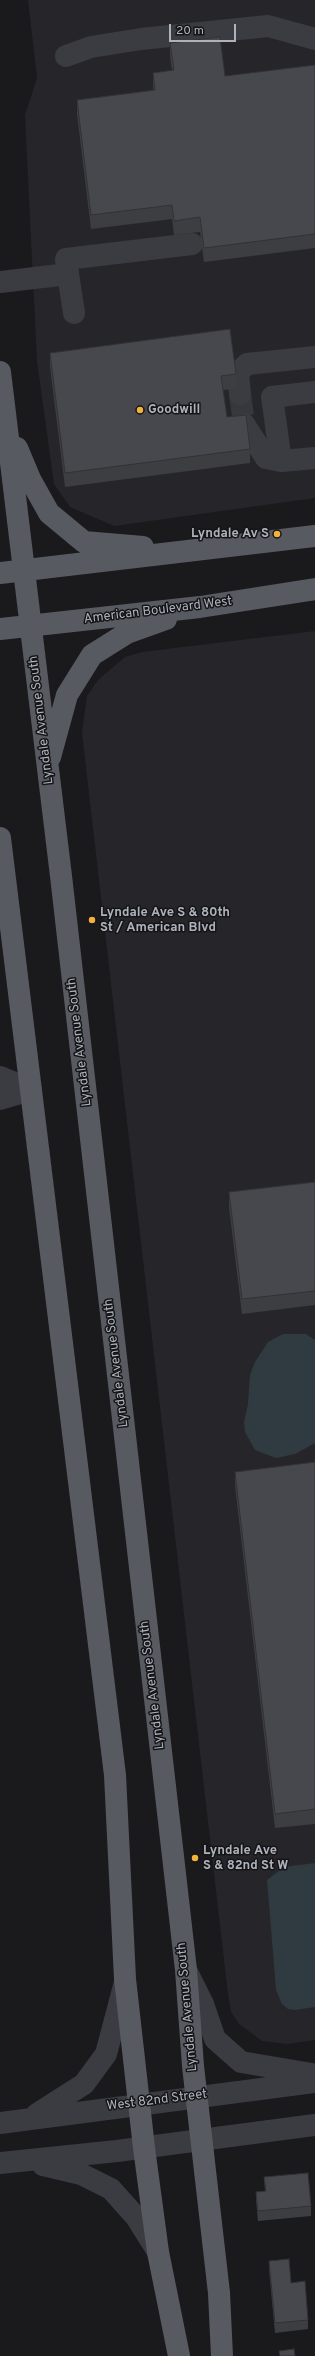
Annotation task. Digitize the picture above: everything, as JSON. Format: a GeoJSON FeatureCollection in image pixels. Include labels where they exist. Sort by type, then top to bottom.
{"type":"FeatureCollection","features":[{"type":"Feature","properties":{"kind":"main road","name":"Lyndale Avenue South"},"geometry":{"type":"LineString","coordinates":[[0,372],[186,1970],[196,2096],[219,2293],[222,2356]]}},
{"type":"Feature","properties":{"kind":"main road"},"geometry":{"type":"LineString","coordinates":[[6,423],[30,479],[49,513],[84,542],[192,551]]}},
{"type":"Feature","properties":{"kind":"main road"},"geometry":{"type":"LineString","coordinates":[[0,573],[315,536]]}},
{"type":"Feature","properties":{"kind":"main road","name":"American Boulevard West"},"geometry":{"type":"LineString","coordinates":[[0,630],[200,607],[315,589]]}},
{"type":"Feature","properties":{"kind":"main road"},"geometry":{"type":"LineString","coordinates":[[47,766],[67,695],[92,655],[127,634],[200,607]]}},
{"type":"Feature","properties":{"kind":"main road"},"geometry":{"type":"LineString","coordinates":[[0,838],[3,887],[31,1090],[115,1775],[125,1979],[144,2148],[158,2252],[179,2356]]}},
{"type":"Feature","properties":{"kind":"street"},"geometry":{"type":"LineString","coordinates":[[66,56],[90,47],[141,39],[268,26],[315,39]]}},
{"type":"Feature","properties":{"kind":"street"},"geometry":{"type":"LineString","coordinates":[[0,282],[67,266],[192,244]]}},
{"type":"Feature","properties":{"kind":"street"},"geometry":{"type":"LineString","coordinates":[[67,266],[74,313]]}},
{"type":"Feature","properties":{"kind":"street"},"geometry":{"type":"LineString","coordinates":[[240,394],[238,373],[247,364],[315,357]]}},
{"type":"Feature","properties":{"kind":"street"},"geometry":{"type":"LineString","coordinates":[[281,461],[272,397],[315,392]]}},
{"type":"Feature","properties":{"kind":"street"},"geometry":{"type":"LineString","coordinates":[[244,424],[266,458],[281,461],[315,458]]}},
{"type":"Feature","properties":{"kind":"street"},"geometry":{"type":"LineString","coordinates":[[0,1077],[31,1090]]}},
{"type":"Feature","properties":{"kind":"street"},"geometry":{"type":"LineString","coordinates":[[0,1099],[31,1090]]}},
{"type":"Feature","properties":{"kind":"street"},"geometry":{"type":"LineString","coordinates":[[186,1970],[203,2004],[215,2039],[241,2062],[315,2075]]}},
{"type":"Feature","properties":{"kind":"street"},"geometry":{"type":"LineString","coordinates":[[31,2117],[84,2084],[106,2054],[125,1979]]}},
{"type":"Feature","properties":{"kind":"street","name":"West 82nd Street"},"geometry":{"type":"LineString","coordinates":[[0,2123],[31,2117],[315,2082]]}},
{"type":"Feature","properties":{"kind":"street"},"geometry":{"type":"LineString","coordinates":[[0,2163],[144,2148],[315,2125]]}},
{"type":"Feature","properties":{"kind":"street"},"geometry":{"type":"LineString","coordinates":[[24,2161],[80,2174],[111,2189],[136,2217],[158,2252]]}},
{"type":"Feature","properties":{"kind":"shaded area"},"geometry":{"type":"Polygon","coordinates":[[[28,0],[315,0],[315,498],[114,526],[70,507],[54,484],[37,361],[25,115],[37,78],[28,0]]]}},
{"type":"Feature","properties":{"kind":"shaded area"},"geometry":{"type":"Polygon","coordinates":[[[315,631],[315,2040],[287,2044],[262,2041],[239,2024],[231,2012],[228,1994],[82,733],[87,696],[98,680],[125,657],[142,652],[315,631]]]}},
{"type":"Feature","properties":{"kind":"shaded area"},"geometry":{"type":"Polygon","coordinates":[[[283,1334],[306,1334],[315,1340],[315,1443],[295,1454],[276,1458],[255,1450],[245,1432],[244,1422],[248,1404],[250,1375],[255,1362],[268,1342],[283,1334]]]}},
{"type":"Feature","properties":{"kind":"shaded area"},"geometry":{"type":"Polygon","coordinates":[[[315,1863],[315,2007],[295,2010],[288,2009],[282,2004],[276,1990],[267,1880],[284,1867],[315,1863]]]}},
{"type":"Feature","properties":{"kind":"building"},"geometry":{"type":"Polygon","coordinates":[[[220,37],[225,76],[315,65],[315,234],[204,248],[200,217],[174,221],[172,205],[91,215],[77,100],[155,90],[153,73],[174,70],[170,43],[220,37]]]}},
{"type":"Feature","properties":{"kind":"building","name":"Goodwill"},"geometry":{"type":"Polygon","coordinates":[[[230,329],[236,374],[221,376],[227,417],[246,415],[250,449],[65,473],[50,353],[230,329]]]}},
{"type":"Feature","properties":{"kind":"building"},"geometry":{"type":"Polygon","coordinates":[[[315,1182],[315,1291],[242,1299],[229,1192],[315,1182]]]}},
{"type":"Feature","properties":{"kind":"building"},"geometry":{"type":"Polygon","coordinates":[[[315,1462],[315,1809],[275,1814],[235,1472],[315,1462]]]}},
{"type":"Feature","properties":{"kind":"building"},"geometry":{"type":"Polygon","coordinates":[[[308,2173],[311,2206],[258,2211],[256,2192],[266,2191],[264,2177],[308,2173]]]}},
{"type":"Feature","properties":{"kind":"building"},"geometry":{"type":"Polygon","coordinates":[[[289,2259],[291,2283],[305,2281],[308,2320],[275,2323],[269,2261],[289,2259]]]}},
{"type":"Feature","properties":{"kind":"building"},"geometry":{"type":"Polygon","coordinates":[[[294,2349],[295,2356],[280,2356],[279,2351],[294,2349]]]}},
{"type":"Feature","properties":{"kind":"tunnel"},"geometry":{"type":"LineString","coordinates":[[240,394],[244,424]]}},
{"type":"Feature","properties":{"kind":"place","name":"Goodwill"},"geometry":{"type":"Point","coordinates":[140,410]}},
{"type":"Feature","properties":{"kind":"place","name":"Lyndale Av S"},"geometry":{"type":"Point","coordinates":[277,534]}},
{"type":"Feature","properties":{"kind":"place","name":"Lyndale Ave S & 80th St / American Blvd"},"geometry":{"type":"Point","coordinates":[92,920]}},
{"type":"Feature","properties":{"kind":"place","name":"Lyndale Ave S & 82nd St W"},"geometry":{"type":"Point","coordinates":[195,1858]}}]}
